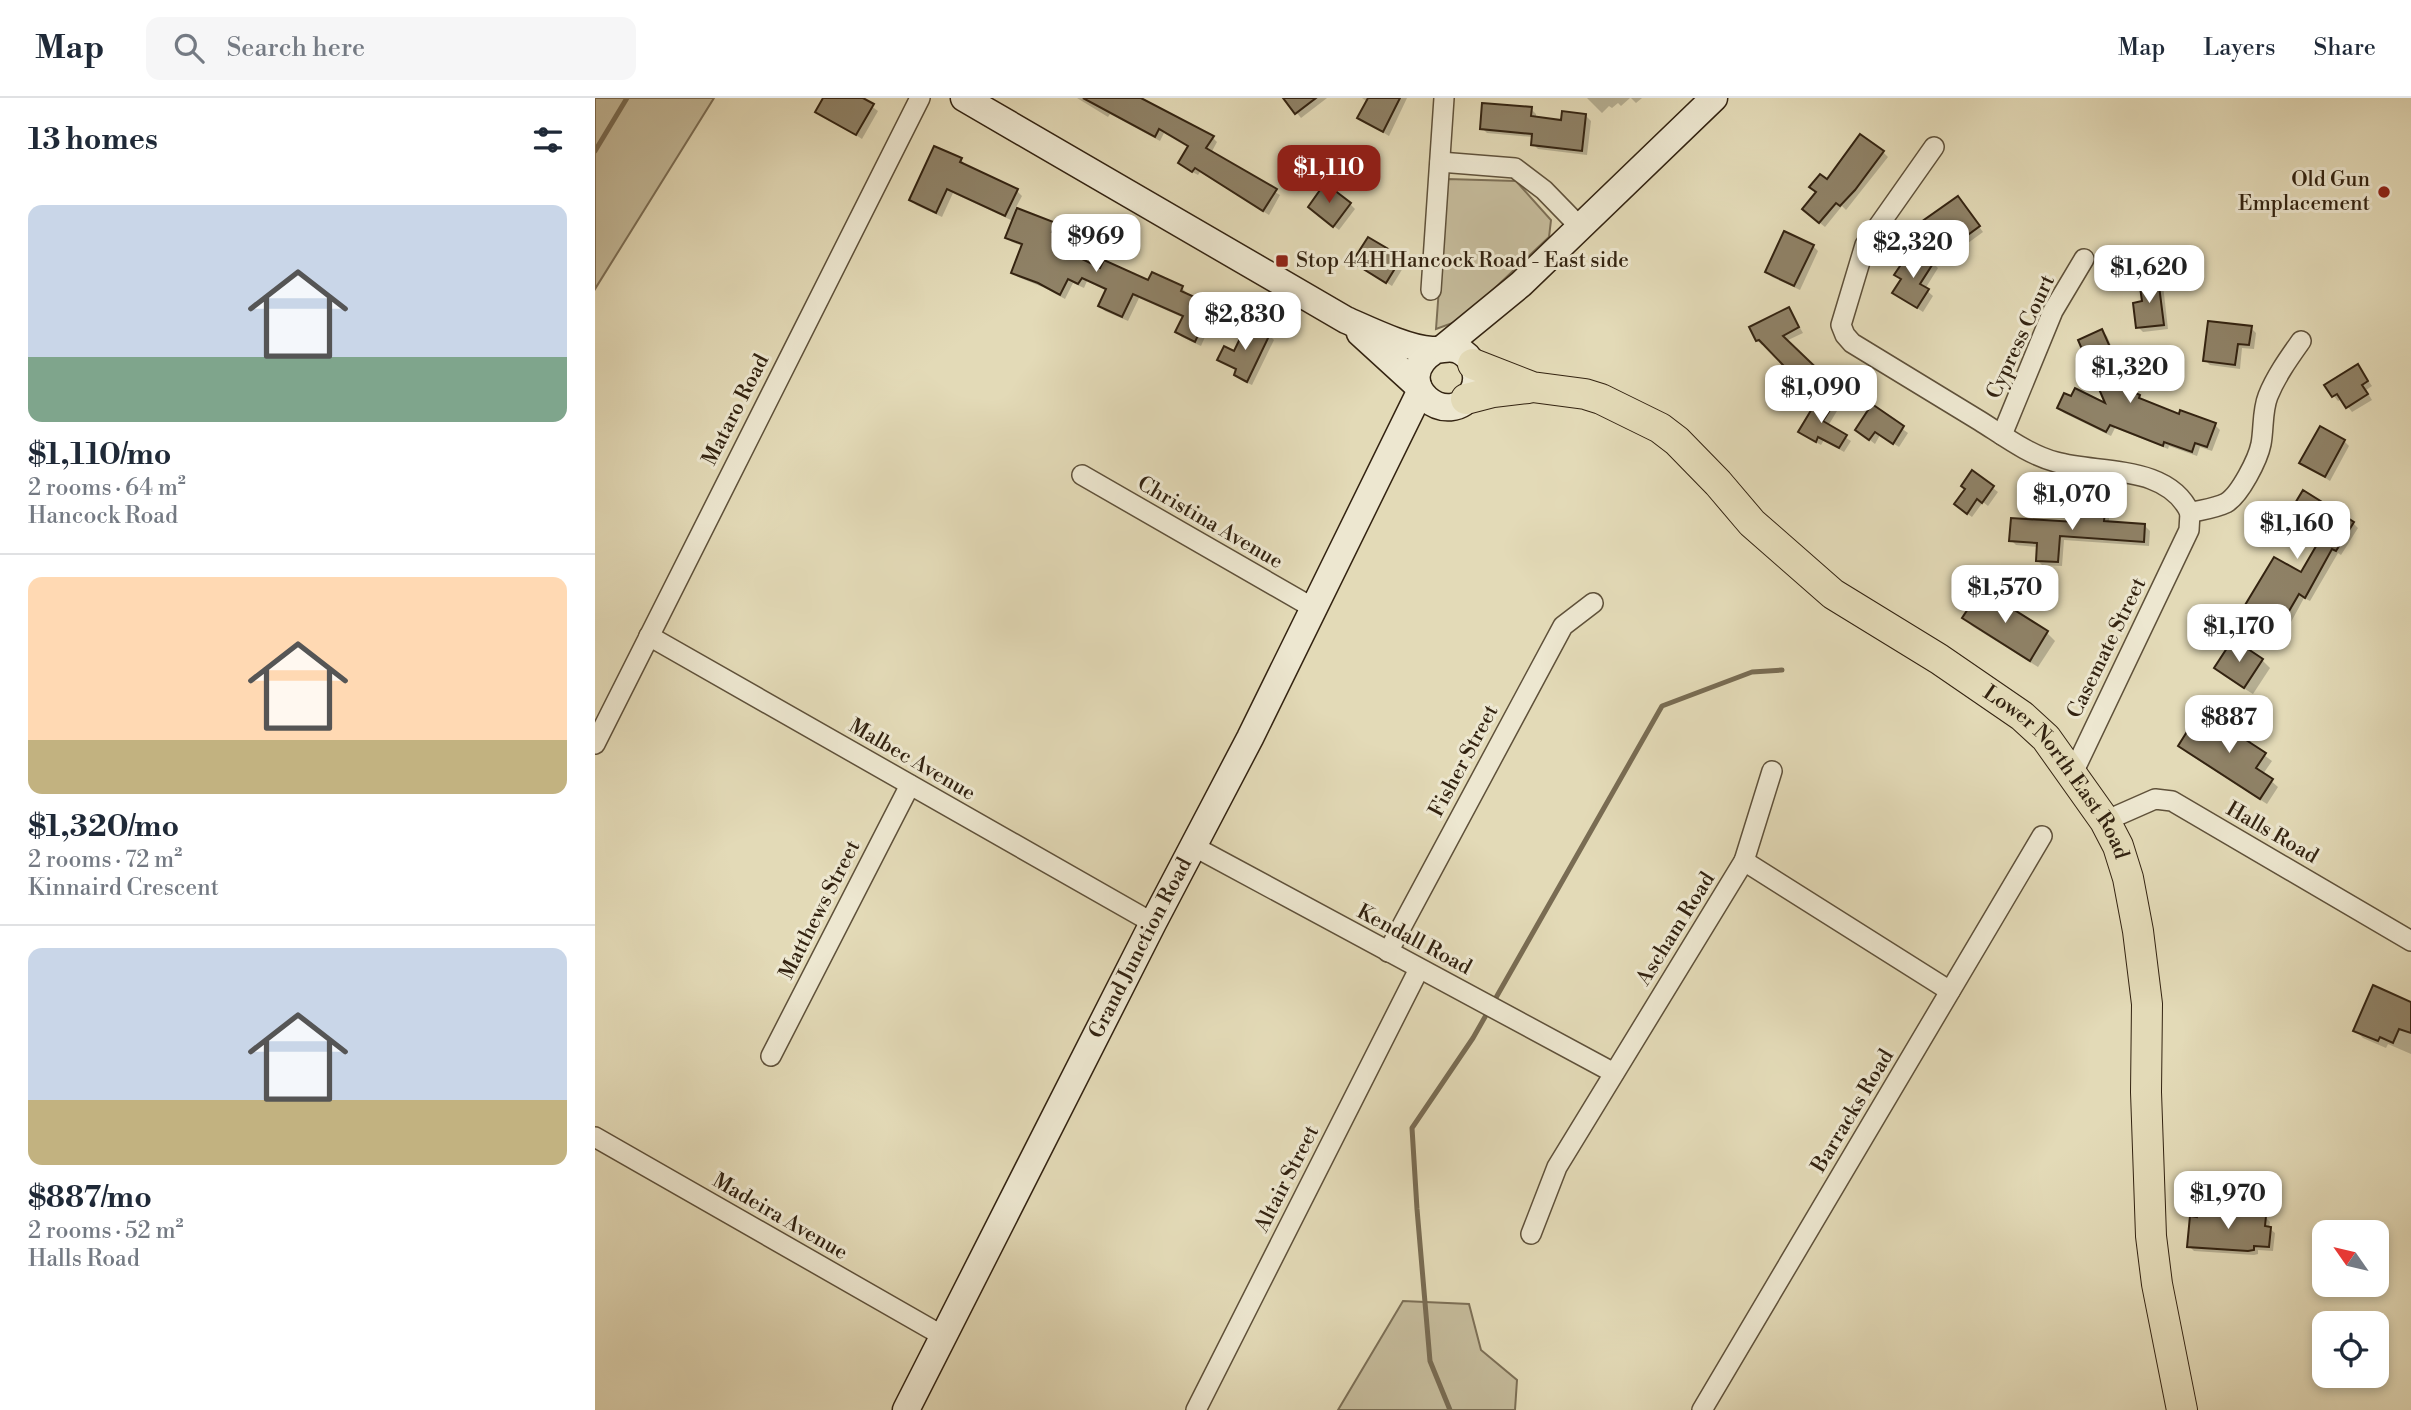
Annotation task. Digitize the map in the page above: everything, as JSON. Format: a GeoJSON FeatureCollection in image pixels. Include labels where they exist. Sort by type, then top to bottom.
{"type":"FeatureCollection","features":[{"type":"Feature","properties":{"kind":"main road"},"geometry":{"type":"LineString","coordinates":[[964,98],[1346,320],[1401,342],[1438,349],[1456,349],[1471,362],[1475,371],[1475,386],[1456,403],[1431,403],[1346,320]]}},
{"type":"Feature","properties":{"kind":"main road"},"geometry":{"type":"LineString","coordinates":[[1419,389],[1419,366],[1423,359],[1521,284],[1714,98]]}},
{"type":"Feature","properties":{"kind":"main road"},"geometry":{"type":"LineString","coordinates":[[1471,362],[1479,338],[1521,284]]}},
{"type":"Feature","properties":{"kind":"main road","name":"Lower North East Road"},"geometry":{"type":"LineString","coordinates":[[1471,362],[1532,387],[1601,399],[1660,428],[1677,441],[1752,523],[1833,594],[1939,659],[2022,716],[2046,738],[2073,773],[2118,846],[2128,878],[2138,932],[2147,1004],[2146,1092],[2151,1236],[2157,1284],[2182,1410]]}},
{"type":"Feature","properties":{"kind":"main road","name":"Lower North East Road"},"geometry":{"type":"LineString","coordinates":[[1456,403],[1493,392],[1532,387]]}},
{"type":"Feature","properties":{"kind":"main road","name":"Grand Junction Road"},"geometry":{"type":"LineString","coordinates":[[906,1410],[1315,609],[1419,389]]}},
{"type":"Feature","properties":{"kind":"main road","name":"Grand Junction Road"},"geometry":{"type":"LineString","coordinates":[[1374,487],[1416,434],[1456,403]]}},
{"type":"Feature","properties":{"kind":"street","name":"Mataro Road"},"geometry":{"type":"LineString","coordinates":[[595,744],[920,98]]}},
{"type":"Feature","properties":{"kind":"street"},"geometry":{"type":"LineString","coordinates":[[1431,290],[1444,98]]}},
{"type":"Feature","properties":{"kind":"street"},"geometry":{"type":"LineString","coordinates":[[1934,147],[1865,245],[1841,324],[1852,343],[2002,435],[2056,462],[2141,476],[2160,483],[2185,501],[2190,513],[2227,502],[2258,456],[2267,397],[2279,373],[2301,341]]}},
{"type":"Feature","properties":{"kind":"street"},"geometry":{"type":"LineString","coordinates":[[1440,162],[1515,168],[1544,190],[1580,227]]}},
{"type":"Feature","properties":{"kind":"street","name":"Cypress Court"},"geometry":{"type":"LineString","coordinates":[[2002,435],[2053,311],[2084,259]]}},
{"type":"Feature","properties":{"kind":"street","name":"Christina Avenue"},"geometry":{"type":"LineString","coordinates":[[1082,475],[1315,609]]}},
{"type":"Feature","properties":{"kind":"street","name":"Casemate Street"},"geometry":{"type":"LineString","coordinates":[[2073,773],[2189,530],[2190,513]]}},
{"type":"Feature","properties":{"kind":"street","name":"Fisher Street"},"geometry":{"type":"LineString","coordinates":[[1388,952],[1563,626],[1593,603]]}},
{"type":"Feature","properties":{"kind":"street","name":"Malbec Avenue"},"geometry":{"type":"LineString","coordinates":[[649,636],[1153,923]]}},
{"type":"Feature","properties":{"kind":"street"},"geometry":{"type":"LineString","coordinates":[[1744,861],[1772,771]]}},
{"type":"Feature","properties":{"kind":"street","name":"Matthews Street"},"geometry":{"type":"LineString","coordinates":[[771,1056],[910,785]]}},
{"type":"Feature","properties":{"kind":"street","name":"Halls Road"},"geometry":{"type":"LineString","coordinates":[[2105,821],[2155,799],[2172,802],[2411,941]]}},
{"type":"Feature","properties":{"kind":"street","name":"Barracks Road"},"geometry":{"type":"LineString","coordinates":[[1702,1410],[2042,835]]}},
{"type":"Feature","properties":{"kind":"street","name":"Kendall Road"},"geometry":{"type":"LineString","coordinates":[[1193,846],[1614,1073]]}},
{"type":"Feature","properties":{"kind":"street","name":"Ascham Road"},"geometry":{"type":"LineString","coordinates":[[1531,1234],[1557,1167],[1744,861],[1950,991]]}},
{"type":"Feature","properties":{"kind":"street","name":"Altair Street"},"geometry":{"type":"LineString","coordinates":[[1196,1410],[1419,969]]}},
{"type":"Feature","properties":{"kind":"street","name":"Madeira Avenue"},"geometry":{"type":"LineString","coordinates":[[595,1137],[943,1336]]}},
{"type":"Feature","properties":{"kind":"shaded area"},"geometry":{"type":"Polygon","coordinates":[[[595,98],[714,98],[595,289],[595,98]]]}},
{"type":"Feature","properties":{"kind":"shaded area"},"geometry":{"type":"Polygon","coordinates":[[[1447,179],[1516,181],[1551,220],[1549,237],[1461,320],[1436,329],[1447,179]]]}},
{"type":"Feature","properties":{"kind":"shaded area"},"geometry":{"type":"Polygon","coordinates":[[[1403,1301],[1469,1304],[1481,1350],[1517,1380],[1515,1410],[1338,1410],[1403,1301]]]}},
{"type":"Feature","properties":{"kind":"building"},"geometry":{"type":"Polygon","coordinates":[[[823,98],[863,98],[874,104],[856,135],[815,112],[823,98]]]}},
{"type":"Feature","properties":{"kind":"building"},"geometry":{"type":"Polygon","coordinates":[[[1083,98],[1141,98],[1214,136],[1206,148],[1277,189],[1263,211],[1195,168],[1192,172],[1178,163],[1188,146],[1159,129],[1155,137],[1083,98]]]}},
{"type":"Feature","properties":{"kind":"building"},"geometry":{"type":"Polygon","coordinates":[[[1283,98],[1316,98],[1295,114],[1283,98]]]}},
{"type":"Feature","properties":{"kind":"building"},"geometry":{"type":"Polygon","coordinates":[[[1368,98],[1400,98],[1383,132],[1357,118],[1368,98]]]}},
{"type":"Feature","properties":{"kind":"building"},"geometry":{"type":"Polygon","coordinates":[[[1482,103],[1532,107],[1531,116],[1561,120],[1562,111],[1586,114],[1582,151],[1531,145],[1532,134],[1480,129],[1482,103]]]}},
{"type":"Feature","properties":{"kind":"building"},"geometry":{"type":"Polygon","coordinates":[[[1860,134],[1884,151],[1855,190],[1840,206],[1836,203],[1819,223],[1802,209],[1816,192],[1809,187],[1820,174],[1827,179],[1860,134]]]}},
{"type":"Feature","properties":{"kind":"building"},"geometry":{"type":"Polygon","coordinates":[[[934,146],[962,158],[960,162],[1018,189],[1005,216],[947,189],[936,213],[909,200],[934,146]]]}},
{"type":"Feature","properties":{"kind":"building"},"geometry":{"type":"Polygon","coordinates":[[[1325,183],[1351,203],[1333,227],[1308,207],[1325,183]]]}},
{"type":"Feature","properties":{"kind":"building"},"geometry":{"type":"Polygon","coordinates":[[[1958,196],[1980,226],[1943,253],[1921,222],[1958,196]]]}},
{"type":"Feature","properties":{"kind":"building"},"geometry":{"type":"Polygon","coordinates":[[[1017,208],[1056,223],[1052,232],[1075,243],[1070,253],[1100,268],[1104,260],[1148,280],[1152,272],[1183,286],[1181,291],[1212,305],[1195,342],[1175,332],[1183,316],[1133,294],[1122,317],[1098,306],[1106,289],[1082,278],[1078,284],[1068,279],[1060,295],[1011,273],[1022,244],[1005,238],[1017,208]]]}},
{"type":"Feature","properties":{"kind":"building"},"geometry":{"type":"Polygon","coordinates":[[[1784,231],[1814,245],[1794,286],[1765,272],[1784,231]]]}},
{"type":"Feature","properties":{"kind":"building"},"geometry":{"type":"Polygon","coordinates":[[[1368,237],[1402,257],[1386,283],[1352,262],[1368,237]]]}},
{"type":"Feature","properties":{"kind":"building"},"geometry":{"type":"Polygon","coordinates":[[[1916,251],[1934,262],[1920,284],[1929,289],[1917,308],[1892,293],[1901,279],[1894,275],[1902,263],[1907,266],[1916,251]]]}},
{"type":"Feature","properties":{"kind":"building"},"geometry":{"type":"Polygon","coordinates":[[[2158,278],[2164,325],[2136,328],[2133,303],[2142,301],[2139,280],[2158,278]]]}},
{"type":"Feature","properties":{"kind":"building"},"geometry":{"type":"Polygon","coordinates":[[[1789,307],[1799,327],[1783,336],[1828,379],[1809,399],[1788,380],[1778,390],[1768,380],[1783,365],[1759,340],[1756,341],[1749,327],[1789,307]]]}},
{"type":"Feature","properties":{"kind":"building"},"geometry":{"type":"Polygon","coordinates":[[[2208,321],[2252,326],[2249,345],[2238,344],[2235,365],[2203,361],[2208,321]]]}},
{"type":"Feature","properties":{"kind":"building"},"geometry":{"type":"Polygon","coordinates":[[[1248,322],[1270,334],[1247,382],[1234,375],[1236,369],[1217,360],[1224,346],[1234,351],[1248,322]]]}},
{"type":"Feature","properties":{"kind":"building"},"geometry":{"type":"Polygon","coordinates":[[[2102,329],[2129,390],[2140,395],[2139,398],[2179,414],[2180,410],[2216,423],[2207,447],[2195,443],[2192,452],[2164,442],[2163,446],[2110,425],[2106,432],[2057,408],[2064,393],[2071,396],[2075,388],[2105,403],[2078,340],[2102,329]]]}},
{"type":"Feature","properties":{"kind":"building"},"geometry":{"type":"Polygon","coordinates":[[[2358,364],[2368,381],[2362,385],[2368,394],[2346,408],[2337,394],[2332,397],[2324,385],[2358,364]]]}},
{"type":"Feature","properties":{"kind":"building"},"geometry":{"type":"Polygon","coordinates":[[[1819,397],[1833,405],[1823,421],[1847,435],[1839,448],[1818,437],[1816,442],[1798,432],[1819,397]]]}},
{"type":"Feature","properties":{"kind":"building"},"geometry":{"type":"Polygon","coordinates":[[[1872,404],[1904,426],[1893,444],[1875,432],[1869,440],[1855,430],[1872,404]]]}},
{"type":"Feature","properties":{"kind":"building"},"geometry":{"type":"Polygon","coordinates":[[[2320,426],[2345,440],[2325,477],[2299,463],[2320,426]]]}},
{"type":"Feature","properties":{"kind":"building"},"geometry":{"type":"Polygon","coordinates":[[[1972,470],[1994,486],[1982,503],[1977,499],[1967,514],[1954,504],[1965,489],[1961,486],[1972,470]]]}},
{"type":"Feature","properties":{"kind":"building"},"geometry":{"type":"Polygon","coordinates":[[[2303,490],[2354,522],[2336,551],[2332,549],[2305,598],[2299,594],[2285,618],[2267,608],[2253,630],[2236,620],[2274,557],[2301,572],[2319,541],[2285,520],[2303,490]]]}},
{"type":"Feature","properties":{"kind":"building"},"geometry":{"type":"Polygon","coordinates":[[[2081,509],[2105,512],[2104,521],[2145,524],[2144,542],[2060,536],[2058,562],[2036,561],[2037,543],[2009,541],[2011,518],[2075,522],[2075,513],[2082,513],[2081,509]]]}},
{"type":"Feature","properties":{"kind":"building"},"geometry":{"type":"Polygon","coordinates":[[[1981,589],[2048,631],[2030,661],[1962,618],[1981,589]]]}},
{"type":"Feature","properties":{"kind":"building"},"geometry":{"type":"Polygon","coordinates":[[[2233,639],[2263,659],[2244,688],[2214,668],[2233,639]]]}},
{"type":"Feature","properties":{"kind":"building"},"geometry":{"type":"Polygon","coordinates":[[[2224,717],[2247,732],[2243,738],[2266,753],[2256,768],[2273,779],[2260,799],[2178,746],[2188,730],[2198,736],[2206,724],[2215,730],[2224,717]]]}},
{"type":"Feature","properties":{"kind":"building"},"geometry":{"type":"Polygon","coordinates":[[[2373,985],[2411,1002],[2411,1033],[2399,1029],[2393,1043],[2380,1037],[2378,1041],[2353,1031],[2373,985]]]}},
{"type":"Feature","properties":{"kind":"building"},"geometry":{"type":"Polygon","coordinates":[[[2198,1210],[2266,1216],[2265,1226],[2271,1227],[2269,1247],[2254,1246],[2254,1250],[2248,1251],[2187,1247],[2190,1216],[2197,1217],[2198,1210]]]}},
{"type":"Feature","properties":{"kind":"waterway"},"geometry":{"type":"LineString","coordinates":[[595,151],[627,98]]}},
{"type":"Feature","properties":{"kind":"waterway"},"geometry":{"type":"LineString","coordinates":[[1450,1410],[1430,1361],[1412,1128],[1473,1038],[1662,706],[1752,672],[1782,670]]}},
{"type":"Feature","properties":{"kind":"place","name":"Old Gun Emplacement"},"geometry":{"type":"Point","coordinates":[2384,192]}},
{"type":"Feature","properties":{"kind":"place","name":"Stop 44H Hancock Road - East side"},"geometry":{"type":"Point","coordinates":[1282,261]}}]}
